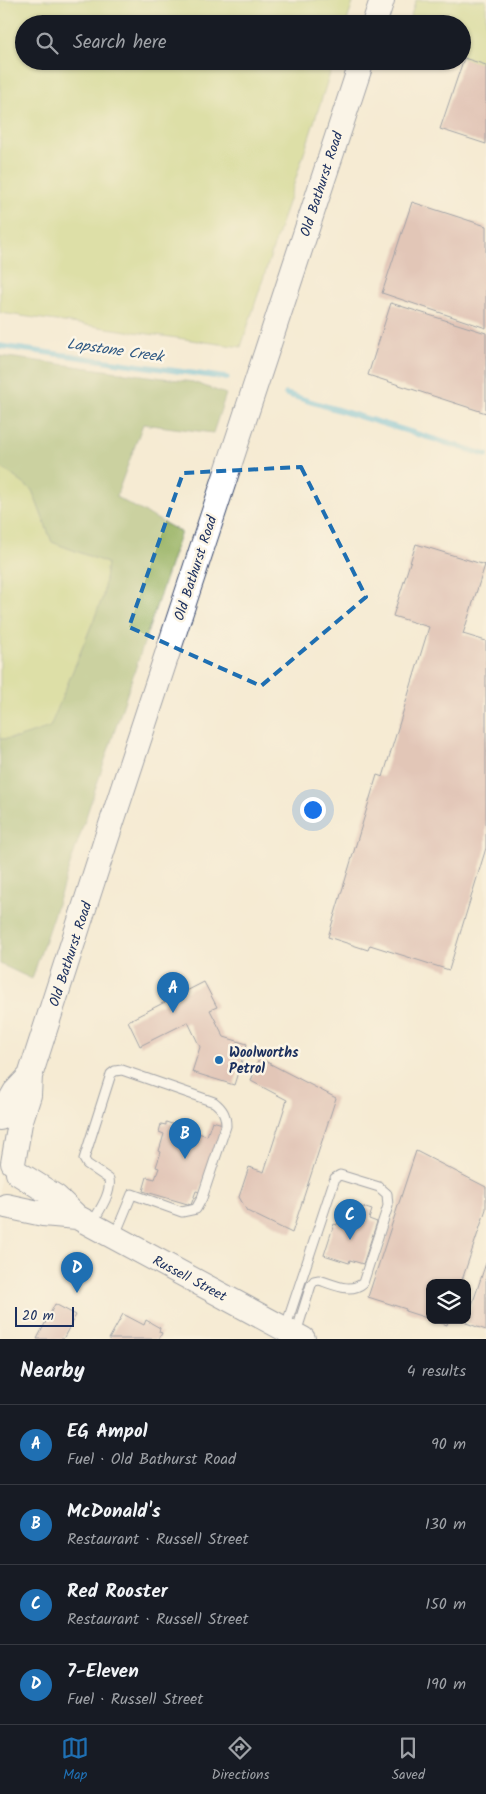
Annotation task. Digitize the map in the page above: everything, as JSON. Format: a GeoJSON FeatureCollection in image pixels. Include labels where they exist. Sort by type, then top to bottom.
{"type":"FeatureCollection","features":[{"type":"Feature","properties":{"kind":"main road"},"geometry":{"type":"LineString","coordinates":[[377,15],[382,0]]}},
{"type":"Feature","properties":{"kind":"main road","name":"Old Bathurst Road"},"geometry":{"type":"LineString","coordinates":[[3,1208],[17,1194],[20,1183],[10,1164],[29,1095],[30,1076],[359,70]]}},
{"type":"Feature","properties":{"kind":"main road","name":"Old Bathurst Road"},"geometry":{"type":"LineString","coordinates":[[0,1118],[15,1092],[30,1076]]}},
{"type":"Feature","properties":{"kind":"main road","name":"Russell Street"},"geometry":{"type":"LineString","coordinates":[[10,1164],[56,1196],[84,1221],[295,1334]]}},
{"type":"Feature","properties":{"kind":"main road","name":"Russell Street"},"geometry":{"type":"LineString","coordinates":[[3,1208],[84,1221]]}},
{"type":"Feature","properties":{"kind":"lane"},"geometry":{"type":"LineString","coordinates":[[84,1221],[108,1193],[110,1184],[109,1179],[87,1164],[84,1159],[111,1074],[122,1070],[160,1082],[173,1089],[214,1102],[220,1106],[226,1118],[226,1126],[202,1198],[196,1209],[182,1212],[132,1194],[114,1237]]}},
{"type":"Feature","properties":{"kind":"lane"},"geometry":{"type":"LineString","coordinates":[[340,1175],[380,1187],[387,1194],[388,1206],[363,1283],[347,1289],[319,1280],[314,1281],[295,1334],[336,1178],[340,1175]]}},
{"type":"Feature","properties":{"kind":"highlighted area"},"geometry":{"type":"Polygon","coordinates":[[[301,467],[366,597],[261,686],[129,627],[183,473],[301,467]]]}},
{"type":"Feature","properties":{"kind":"green space"},"geometry":{"type":"Polygon","coordinates":[[[0,0],[354,0],[349,15],[15,15],[15,70],[331,70],[241,347],[0,313],[0,0]]]}},
{"type":"Feature","properties":{"kind":"green space"},"geometry":{"type":"Polygon","coordinates":[[[416,0],[486,0],[486,66],[471,61],[471,15],[411,15],[416,0]]]}},
{"type":"Feature","properties":{"kind":"green space"},"geometry":{"type":"Polygon","coordinates":[[[0,356],[193,382],[226,394],[213,433],[143,424],[116,497],[181,532],[32,979],[0,964],[0,739],[17,738],[50,727],[103,597],[107,563],[52,542],[32,490],[0,466],[0,356]]]}},
{"type":"Feature","properties":{"kind":"green space"},"geometry":{"type":"Polygon","coordinates":[[[0,466],[32,490],[52,542],[107,563],[103,597],[50,728],[17,738],[0,739],[0,466]]]}},
{"type":"Feature","properties":{"kind":"building"},"geometry":{"type":"Polygon","coordinates":[[[471,60],[486,65],[486,144],[440,129],[460,70],[471,70],[471,60]]]}},
{"type":"Feature","properties":{"kind":"building"},"geometry":{"type":"Polygon","coordinates":[[[412,202],[486,226],[486,328],[382,293],[412,202]]]}},
{"type":"Feature","properties":{"kind":"building"},"geometry":{"type":"Polygon","coordinates":[[[391,303],[486,333],[486,413],[368,375],[391,303]]]}},
{"type":"Feature","properties":{"kind":"building"},"geometry":{"type":"Polygon","coordinates":[[[416,544],[485,565],[463,634],[486,641],[486,848],[449,970],[370,945],[368,950],[328,937],[377,775],[383,777],[429,627],[393,616],[416,544]]]}},
{"type":"Feature","properties":{"kind":"building"},"geometry":{"type":"Polygon","coordinates":[[[204,982],[217,1007],[210,1010],[224,1037],[247,1044],[234,1085],[192,1072],[200,1047],[188,1022],[140,1046],[128,1021],[204,982]]]}},
{"type":"Feature","properties":{"kind":"building"},"geometry":{"type":"Polygon","coordinates":[[[259,1058],[336,1098],[292,1233],[247,1211],[239,1197],[249,1167],[264,1172],[287,1100],[251,1081],[259,1058]]]}},
{"type":"Feature","properties":{"kind":"building"},"geometry":{"type":"Polygon","coordinates":[[[212,1121],[223,1124],[200,1192],[196,1191],[191,1205],[143,1191],[147,1177],[155,1179],[159,1168],[156,1167],[164,1134],[159,1132],[161,1124],[166,1125],[166,1122],[207,1136],[212,1121]]]}},
{"type":"Feature","properties":{"kind":"building"},"geometry":{"type":"Polygon","coordinates":[[[416,1151],[486,1187],[486,1209],[462,1279],[426,1279],[426,1318],[368,1297],[416,1151]]]}},
{"type":"Feature","properties":{"kind":"building"},"geometry":{"type":"Polygon","coordinates":[[[353,1204],[372,1210],[369,1219],[377,1222],[363,1264],[350,1260],[349,1263],[324,1255],[334,1224],[337,1225],[342,1211],[350,1214],[353,1204]]]}},
{"type":"Feature","properties":{"kind":"building"},"geometry":{"type":"Polygon","coordinates":[[[486,1263],[486,1330],[469,1324],[471,1324],[471,1308],[486,1263]]]}},
{"type":"Feature","properties":{"kind":"building"},"geometry":{"type":"Polygon","coordinates":[[[55,1304],[76,1315],[63,1339],[37,1339],[55,1304]]]}},
{"type":"Feature","properties":{"kind":"building"},"geometry":{"type":"Polygon","coordinates":[[[123,1314],[144,1325],[146,1320],[160,1328],[159,1332],[162,1333],[159,1339],[109,1339],[123,1314]]]}},
{"type":"Feature","properties":{"kind":"waterway","name":"Lapstone Creek"},"geometry":{"type":"LineString","coordinates":[[0,346],[227,378]]}},
{"type":"Feature","properties":{"kind":"waterway","name":"Lapstone Creek"},"geometry":{"type":"LineString","coordinates":[[286,394],[486,455]]}},
{"type":"Feature","properties":{"kind":"place","name":"EG Ampol"},"geometry":{"type":"Point","coordinates":[173,1013]}},
{"type":"Feature","properties":{"kind":"place","name":"Woolworths Petrol"},"geometry":{"type":"Point","coordinates":[219,1060]}},
{"type":"Feature","properties":{"kind":"place","name":"McDonald's"},"geometry":{"type":"Point","coordinates":[185,1159]}},
{"type":"Feature","properties":{"kind":"place","name":"Red Rooster"},"geometry":{"type":"Point","coordinates":[350,1240]}},
{"type":"Feature","properties":{"kind":"place","name":"7-Eleven"},"geometry":{"type":"Point","coordinates":[77,1293]}}]}
